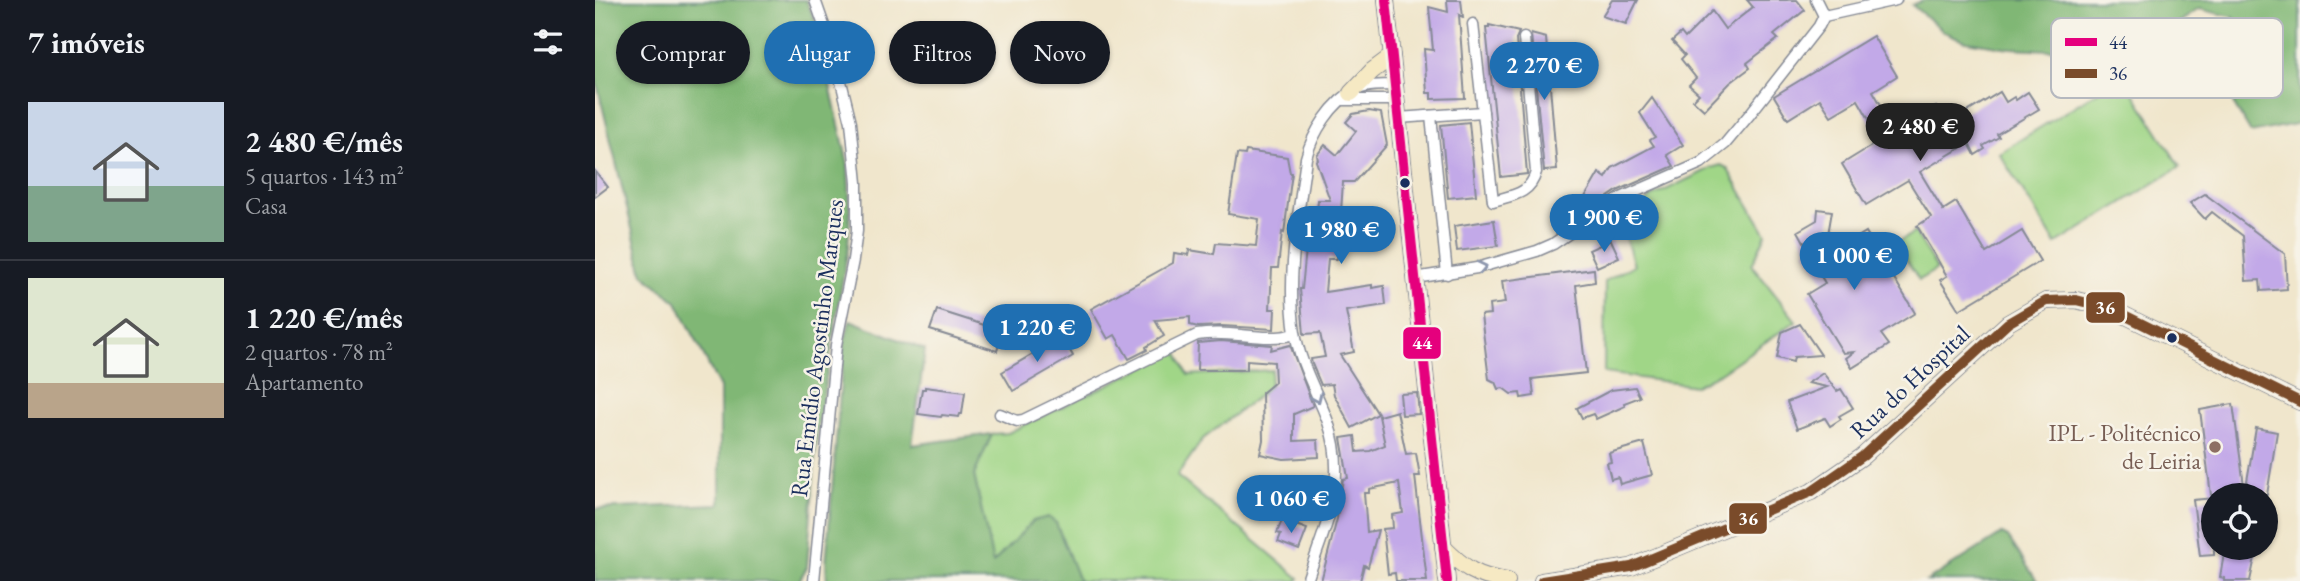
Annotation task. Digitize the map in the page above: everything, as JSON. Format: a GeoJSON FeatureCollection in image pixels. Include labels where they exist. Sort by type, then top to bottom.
{"type":"FeatureCollection","features":[{"type":"Feature","properties":{"kind":"main road"},"geometry":{"type":"LineString","coordinates":[[1386,0],[1447,581]]}},
{"type":"Feature","properties":{"kind":"main road"},"geometry":{"type":"LineString","coordinates":[[1347,96],[1392,56]]}},
{"type":"Feature","properties":{"kind":"main road","name":"Rua do Hospital"},"geometry":{"type":"LineString","coordinates":[[1542,581],[1631,567],[1811,492],[1863,456],[2008,323],[2046,302],[2076,300],[2112,309],[2300,402]]}},
{"type":"Feature","properties":{"kind":"main road"},"geometry":{"type":"LineString","coordinates":[[1443,547],[1481,580],[1507,581]]}},
{"type":"Feature","properties":{"kind":"street","name":"Rua Emídio Agostinho Marques"},"geometry":{"type":"LineString","coordinates":[[814,581],[836,345],[857,231],[857,183],[851,122],[835,57],[815,0]]}},
{"type":"Feature","properties":{"kind":"street"},"geometry":{"type":"LineString","coordinates":[[1816,0],[1824,16]]}},
{"type":"Feature","properties":{"kind":"street"},"geometry":{"type":"LineString","coordinates":[[1415,278],[1489,265],[1538,251],[1621,198],[1701,163],[1725,144],[1808,41],[1824,16],[1896,0]]}},
{"type":"Feature","properties":{"kind":"street"},"geometry":{"type":"LineString","coordinates":[[1473,24],[1493,201],[1525,190],[1533,182],[1536,172],[1524,38]]}},
{"type":"Feature","properties":{"kind":"street"},"geometry":{"type":"LineString","coordinates":[[1307,581],[1330,514],[1337,483],[1336,453],[1328,422],[1308,379],[1295,334],[1293,276],[1306,158],[1316,131],[1347,96],[1364,87],[1396,92]]}},
{"type":"Feature","properties":{"kind":"street"},"geometry":{"type":"LineString","coordinates":[[1398,118],[1483,112]]}},
{"type":"Feature","properties":{"kind":"street"},"geometry":{"type":"LineString","coordinates":[[1431,116],[1447,274]]}},
{"type":"Feature","properties":{"kind":"street"},"geometry":{"type":"LineString","coordinates":[[1000,414],[1017,421],[1023,420],[1197,335],[1223,333],[1285,337],[1295,334]]}},
{"type":"Feature","properties":{"kind":"green space"},"geometry":{"type":"Polygon","coordinates":[[[595,0],[806,0],[815,20],[764,21],[764,84],[830,84],[848,164],[848,248],[817,432],[807,567],[799,581],[595,581],[595,509],[720,504],[720,388],[677,302],[643,274],[595,76],[595,0]]]}},
{"type":"Feature","properties":{"kind":"green space"},"geometry":{"type":"Polygon","coordinates":[[[1923,0],[2300,0],[2300,123],[2251,133],[2233,103],[2234,98],[2283,98],[2283,18],[2234,18],[2199,9],[2186,18],[2051,18],[2051,50],[2010,48],[1966,41],[1944,32],[1912,5],[1923,0]]]}},
{"type":"Feature","properties":{"kind":"green space"},"geometry":{"type":"Polygon","coordinates":[[[2088,98],[2137,98],[2180,167],[2056,244],[1999,153],[2088,98]]]}},
{"type":"Feature","properties":{"kind":"green space"},"geometry":{"type":"Polygon","coordinates":[[[1721,165],[1727,168],[1766,234],[1752,265],[1796,321],[1720,373],[1695,386],[1604,373],[1605,281],[1634,265],[1622,226],[1651,197],[1721,165]]]}},
{"type":"Feature","properties":{"kind":"green space"},"geometry":{"type":"Polygon","coordinates":[[[1915,232],[1937,269],[1919,280],[1896,243],[1915,232]]]}},
{"type":"Feature","properties":{"kind":"green space"},"geometry":{"type":"Polygon","coordinates":[[[850,320],[925,350],[912,445],[992,434],[974,475],[993,563],[1033,521],[1048,517],[1056,523],[1079,581],[827,581],[826,564],[844,344],[850,320]]]}},
{"type":"Feature","properties":{"kind":"green space"},"geometry":{"type":"Polygon","coordinates":[[[1177,351],[1188,375],[1272,370],[1269,388],[1203,439],[1177,476],[1299,578],[1298,581],[1079,581],[1056,523],[993,564],[974,475],[992,434],[1008,433],[1177,351]]]}},
{"type":"Feature","properties":{"kind":"green space"},"geometry":{"type":"Polygon","coordinates":[[[2002,534],[2008,537],[2037,581],[1927,581],[2002,534]]]}},
{"type":"Feature","properties":{"kind":"building"},"geometry":{"type":"Polygon","coordinates":[[[1447,0],[1461,0],[1463,17],[1459,15],[1465,98],[1431,99],[1431,93],[1427,93],[1424,49],[1433,50],[1429,7],[1448,12],[1447,0]]]}},
{"type":"Feature","properties":{"kind":"building"},"geometry":{"type":"Polygon","coordinates":[[[1612,0],[1638,0],[1626,24],[1602,16],[1612,0]]]}},
{"type":"Feature","properties":{"kind":"building"},"geometry":{"type":"Polygon","coordinates":[[[1747,0],[1797,0],[1805,10],[1774,35],[1778,39],[1747,63],[1750,68],[1730,83],[1704,110],[1693,100],[1699,94],[1689,85],[1696,78],[1681,59],[1685,55],[1672,41],[1681,33],[1685,38],[1712,11],[1725,29],[1753,7],[1747,0]]]}},
{"type":"Feature","properties":{"kind":"building"},"geometry":{"type":"Polygon","coordinates":[[[1489,25],[1519,32],[1516,39],[1527,174],[1501,177],[1486,28],[1489,28],[1489,25]]]}},
{"type":"Feature","properties":{"kind":"building"},"geometry":{"type":"Polygon","coordinates":[[[1531,34],[1546,38],[1557,170],[1544,171],[1531,34]]]}},
{"type":"Feature","properties":{"kind":"building"},"geometry":{"type":"Polygon","coordinates":[[[1873,36],[1897,76],[1873,91],[1896,131],[1936,107],[1946,125],[2000,92],[2006,102],[2014,97],[2016,100],[2028,92],[2039,109],[1997,134],[1999,137],[1983,146],[1985,149],[1975,155],[1969,143],[1920,172],[1943,210],[1956,202],[1986,253],[2022,231],[2040,261],[1959,310],[1940,280],[1947,276],[1917,226],[1931,217],[1908,180],[1866,205],[1842,164],[1881,140],[1858,100],[1831,116],[1820,99],[1788,119],[1774,96],[1873,36]]]}},
{"type":"Feature","properties":{"kind":"building"},"geometry":{"type":"Polygon","coordinates":[[[1652,98],[1683,145],[1667,155],[1674,166],[1617,191],[1570,223],[1599,173],[1606,178],[1612,168],[1654,146],[1650,140],[1655,137],[1640,113],[1652,98]]]}},
{"type":"Feature","properties":{"kind":"building"},"geometry":{"type":"Polygon","coordinates":[[[1369,111],[1381,113],[1387,145],[1354,182],[1343,182],[1341,212],[1373,214],[1371,230],[1340,227],[1337,259],[1328,259],[1325,292],[1372,285],[1372,288],[1384,286],[1386,305],[1346,311],[1354,352],[1340,355],[1378,414],[1352,428],[1334,395],[1332,384],[1321,385],[1312,364],[1311,359],[1325,357],[1320,333],[1304,334],[1300,289],[1306,249],[1314,250],[1318,200],[1330,200],[1316,161],[1317,155],[1325,145],[1337,155],[1356,131],[1346,122],[1353,114],[1369,111]]]}},
{"type":"Feature","properties":{"kind":"building"},"geometry":{"type":"Polygon","coordinates":[[[1469,122],[1476,195],[1448,198],[1441,125],[1469,122]]]}},
{"type":"Feature","properties":{"kind":"building"},"geometry":{"type":"Polygon","coordinates":[[[1246,151],[1287,157],[1292,173],[1278,268],[1272,268],[1270,309],[1275,309],[1274,329],[1198,327],[1190,325],[1190,317],[1155,320],[1164,336],[1146,347],[1147,350],[1129,359],[1115,335],[1108,339],[1091,309],[1173,263],[1174,253],[1188,255],[1189,250],[1214,254],[1216,243],[1256,246],[1259,219],[1228,214],[1237,154],[1245,155],[1246,151]]]}},
{"type":"Feature","properties":{"kind":"building"},"geometry":{"type":"Polygon","coordinates":[[[595,171],[608,187],[595,197],[595,171]]]}},
{"type":"Feature","properties":{"kind":"building"},"geometry":{"type":"Polygon","coordinates":[[[2205,194],[2285,254],[2287,289],[2261,291],[2260,280],[2246,281],[2243,236],[2212,212],[2205,219],[2190,203],[2205,194]]]}},
{"type":"Feature","properties":{"kind":"building"},"geometry":{"type":"Polygon","coordinates":[[[1818,209],[1832,211],[1824,258],[1866,232],[1915,313],[1881,334],[1889,345],[1852,368],[1846,358],[1854,352],[1843,353],[1807,294],[1825,283],[1805,250],[1808,249],[1798,231],[1817,220],[1818,209]]]}},
{"type":"Feature","properties":{"kind":"building"},"geometry":{"type":"Polygon","coordinates":[[[1494,220],[1498,246],[1457,251],[1454,226],[1494,220]]]}},
{"type":"Feature","properties":{"kind":"building"},"geometry":{"type":"Polygon","coordinates":[[[1611,240],[1619,257],[1597,267],[1589,250],[1611,240]]]}},
{"type":"Feature","properties":{"kind":"building"},"geometry":{"type":"Polygon","coordinates":[[[1594,269],[1595,282],[1576,285],[1586,373],[1532,379],[1534,396],[1521,398],[1520,393],[1511,394],[1503,388],[1498,389],[1495,382],[1489,379],[1481,315],[1490,314],[1489,305],[1505,303],[1502,281],[1594,269]]]}},
{"type":"Feature","properties":{"kind":"building"},"geometry":{"type":"Polygon","coordinates":[[[937,310],[1003,331],[997,351],[930,330],[937,310]]]}},
{"type":"Feature","properties":{"kind":"building"},"geometry":{"type":"Polygon","coordinates":[[[1800,324],[1821,355],[1794,357],[1793,362],[1777,358],[1782,332],[1800,324]]]}},
{"type":"Feature","properties":{"kind":"building"},"geometry":{"type":"Polygon","coordinates":[[[1062,337],[1073,356],[1013,391],[1002,372],[1062,337]]]}},
{"type":"Feature","properties":{"kind":"building"},"geometry":{"type":"Polygon","coordinates":[[[1221,341],[1272,345],[1271,350],[1290,345],[1313,406],[1294,414],[1294,441],[1318,440],[1319,457],[1284,459],[1260,454],[1263,440],[1262,393],[1275,382],[1274,362],[1247,360],[1247,370],[1197,370],[1198,343],[1221,341]]]}},
{"type":"Feature","properties":{"kind":"building"},"geometry":{"type":"Polygon","coordinates":[[[1823,373],[1837,391],[1841,389],[1853,408],[1839,416],[1841,419],[1830,426],[1825,418],[1797,429],[1787,402],[1827,387],[1808,383],[1823,373]]]}},
{"type":"Feature","properties":{"kind":"building"},"geometry":{"type":"Polygon","coordinates":[[[925,387],[965,392],[962,414],[959,417],[941,417],[918,414],[922,389],[925,387]]]}},
{"type":"Feature","properties":{"kind":"building"},"geometry":{"type":"Polygon","coordinates":[[[1635,387],[1640,397],[1596,419],[1593,414],[1582,418],[1577,408],[1611,390],[1635,387]]]}},
{"type":"Feature","properties":{"kind":"building"},"geometry":{"type":"Polygon","coordinates":[[[1417,393],[1419,414],[1402,415],[1400,394],[1417,393]]]}},
{"type":"Feature","properties":{"kind":"building"},"geometry":{"type":"Polygon","coordinates":[[[2233,404],[2244,483],[2209,483],[2200,410],[2233,404]]]}},
{"type":"Feature","properties":{"kind":"building"},"geometry":{"type":"Polygon","coordinates":[[[1397,411],[1406,454],[1416,453],[1420,476],[1415,476],[1427,581],[1396,581],[1395,573],[1388,574],[1383,529],[1393,528],[1392,515],[1403,513],[1399,483],[1369,489],[1369,493],[1364,493],[1367,532],[1378,530],[1368,567],[1364,565],[1360,581],[1321,581],[1337,519],[1343,479],[1348,478],[1341,438],[1355,436],[1357,452],[1370,451],[1385,445],[1379,416],[1397,411]]]}},
{"type":"Feature","properties":{"kind":"building"},"geometry":{"type":"Polygon","coordinates":[[[2256,428],[2277,432],[2269,483],[2247,483],[2256,428]]]}},
{"type":"Feature","properties":{"kind":"building"},"geometry":{"type":"Polygon","coordinates":[[[1644,443],[1652,475],[1620,484],[1618,477],[1611,479],[1607,463],[1611,462],[1609,453],[1644,443]]]}},
{"type":"Feature","properties":{"kind":"building"},"geometry":{"type":"Polygon","coordinates":[[[1294,476],[1316,484],[1309,505],[1287,497],[1294,476]]]}},
{"type":"Feature","properties":{"kind":"building"},"geometry":{"type":"Polygon","coordinates":[[[2201,499],[2201,556],[2200,556],[2193,500],[2201,499]]]}},
{"type":"Feature","properties":{"kind":"building"},"geometry":{"type":"Polygon","coordinates":[[[1282,520],[1307,529],[1299,550],[1278,542],[1281,534],[1277,533],[1282,520]]]}},
{"type":"Feature","properties":{"kind":"building"},"geometry":{"type":"Polygon","coordinates":[[[2223,560],[2254,560],[2250,581],[2224,581],[2224,578],[2220,577],[2223,560]]]}},
{"type":"Feature","properties":{"kind":"transit line","name":"44"},"geometry":{"type":"LineString","coordinates":[[1386,0],[1447,581]]}},
{"type":"Feature","properties":{"kind":"transit line","name":"36"},"geometry":{"type":"LineString","coordinates":[[1542,581],[1631,567],[1811,492],[1863,456],[2008,323],[2046,301],[2076,300],[2112,309],[2300,402]]}},
{"type":"Feature","properties":{"kind":"place","name":"IPL - Politécnico de Leiria"},"geometry":{"type":"Point","coordinates":[2215,447]}}]}
